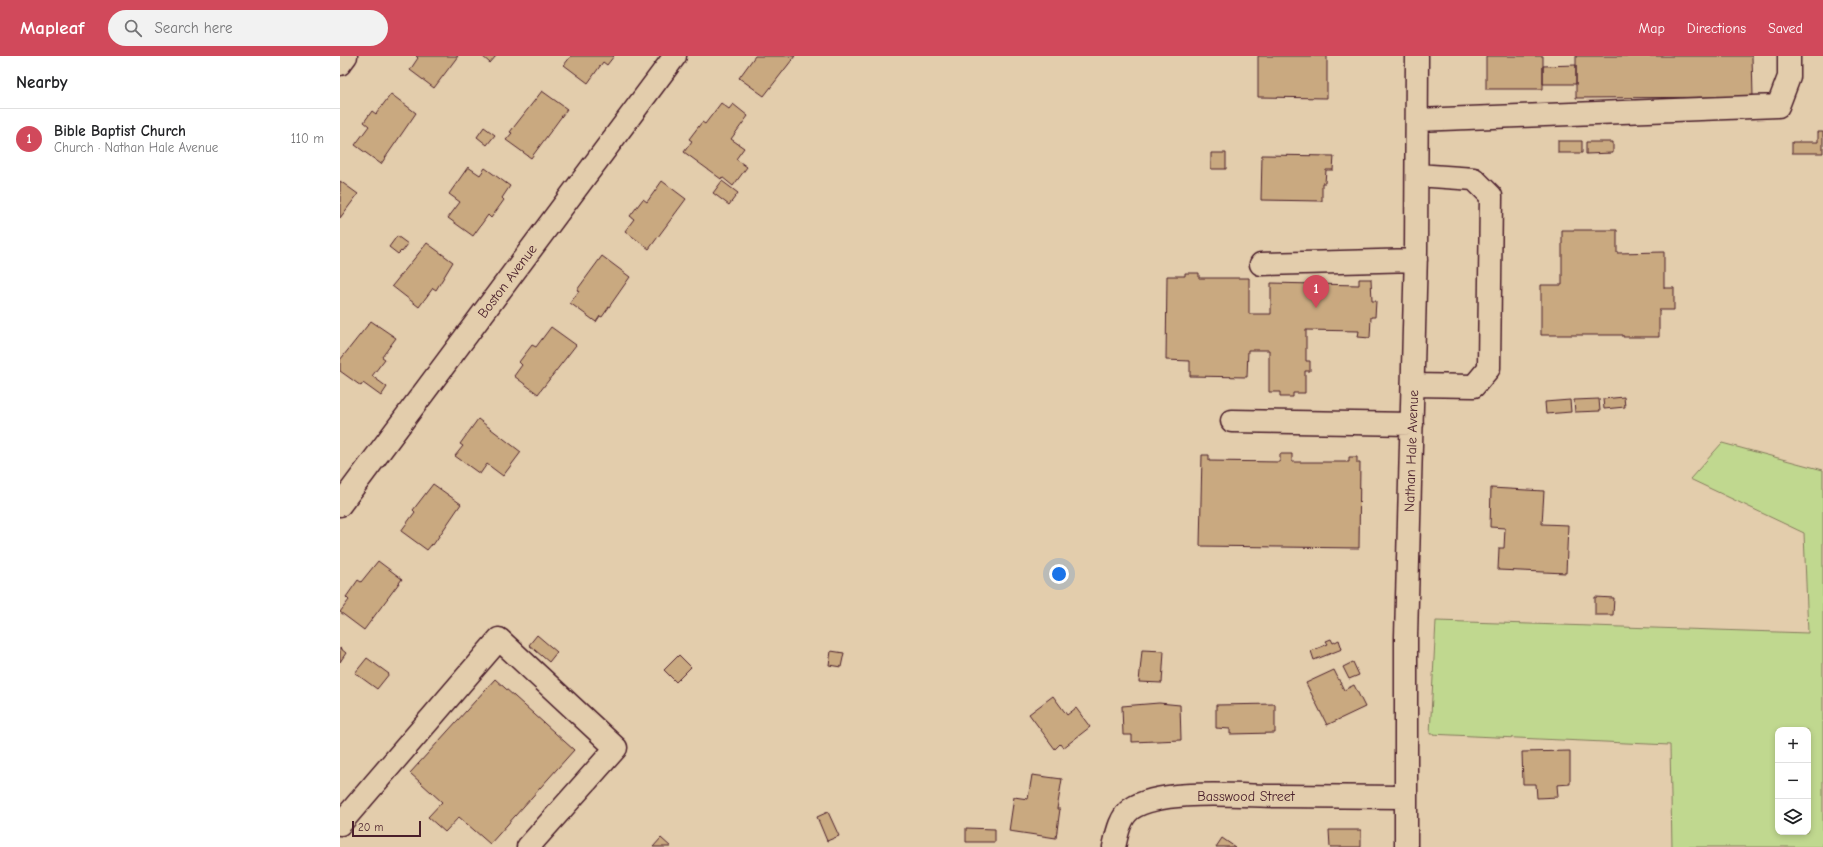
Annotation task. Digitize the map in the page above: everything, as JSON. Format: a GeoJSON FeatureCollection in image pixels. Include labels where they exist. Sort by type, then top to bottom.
{"type":"FeatureCollection","features":[{"type":"Feature","properties":{"kind":"street"},"geometry":{"type":"LineString","coordinates":[[340,64],[346,56]]}},
{"type":"Feature","properties":{"kind":"street","name":"Boston Avenue"},"geometry":{"type":"LineString","coordinates":[[340,505],[675,56]]}},
{"type":"Feature","properties":{"kind":"street","name":"Nathan Hale Avenue"},"geometry":{"type":"LineString","coordinates":[[1406,847],[1406,637],[1416,260],[1417,56]]}},
{"type":"Feature","properties":{"kind":"street"},"geometry":{"type":"LineString","coordinates":[[1417,120],[1778,106],[1789,77],[1789,56]]}},
{"type":"Feature","properties":{"kind":"street"},"geometry":{"type":"LineString","coordinates":[[1413,385],[1474,386],[1489,368],[1491,196],[1474,178],[1417,175]]}},
{"type":"Feature","properties":{"kind":"street"},"geometry":{"type":"LineString","coordinates":[[1261,264],[1416,260]]}},
{"type":"Feature","properties":{"kind":"street"},"geometry":{"type":"LineString","coordinates":[[1232,421],[1412,424]]}},
{"type":"Feature","properties":{"kind":"street"},"geometry":{"type":"LineString","coordinates":[[340,824],[499,639],[616,748],[528,847]]}},
{"type":"Feature","properties":{"kind":"street","name":"Basswood Street"},"geometry":{"type":"LineString","coordinates":[[1114,847],[1122,821],[1130,810],[1145,802],[1165,798],[1200,795],[1406,797]]}},
{"type":"Feature","properties":{"kind":"green space"},"geometry":{"type":"Polygon","coordinates":[[[1722,443],[1823,470],[1823,847],[1672,847],[1670,745],[1430,734],[1436,621],[1808,633],[1804,533],[1690,479],[1722,443]]]}},
{"type":"Feature","properties":{"kind":"building"},"geometry":{"type":"Polygon","coordinates":[[[416,56],[458,56],[434,88],[410,70],[418,58],[416,56]]]}},
{"type":"Feature","properties":{"kind":"building"},"geometry":{"type":"Polygon","coordinates":[[[482,56],[496,56],[490,63],[482,56]]]}},
{"type":"Feature","properties":{"kind":"building"},"geometry":{"type":"Polygon","coordinates":[[[571,56],[614,56],[607,65],[603,62],[588,83],[564,65],[571,56]]]}},
{"type":"Feature","properties":{"kind":"building"},"geometry":{"type":"Polygon","coordinates":[[[755,56],[795,56],[764,96],[739,78],[755,56]]]}},
{"type":"Feature","properties":{"kind":"building"},"geometry":{"type":"Polygon","coordinates":[[[1258,56],[1327,56],[1327,98],[1258,97],[1258,56]]]}},
{"type":"Feature","properties":{"kind":"building"},"geometry":{"type":"Polygon","coordinates":[[[1486,56],[1543,56],[1543,89],[1486,89],[1486,56]]]}},
{"type":"Feature","properties":{"kind":"building"},"geometry":{"type":"Polygon","coordinates":[[[1576,56],[1752,56],[1753,97],[1576,98],[1576,56]]]}},
{"type":"Feature","properties":{"kind":"building"},"geometry":{"type":"Polygon","coordinates":[[[1576,65],[1576,84],[1543,84],[1543,66],[1576,65]]]}},
{"type":"Feature","properties":{"kind":"building"},"geometry":{"type":"Polygon","coordinates":[[[542,91],[567,109],[531,158],[506,140],[512,133],[510,132],[542,91]]]}},
{"type":"Feature","properties":{"kind":"building"},"geometry":{"type":"Polygon","coordinates":[[[391,94],[416,113],[381,164],[355,145],[369,126],[364,122],[372,111],[376,114],[391,94]]]}},
{"type":"Feature","properties":{"kind":"building"},"geometry":{"type":"Polygon","coordinates":[[[721,103],[729,109],[733,104],[748,116],[731,139],[744,148],[736,159],[747,167],[733,186],[684,152],[692,141],[689,139],[702,122],[705,124],[721,103]]]}},
{"type":"Feature","properties":{"kind":"building"},"geometry":{"type":"Polygon","coordinates":[[[484,127],[495,135],[487,145],[477,137],[484,127]]]}},
{"type":"Feature","properties":{"kind":"building"},"geometry":{"type":"Polygon","coordinates":[[[1818,132],[1823,132],[1823,153],[1792,153],[1792,142],[1818,142],[1818,132]]]}},
{"type":"Feature","properties":{"kind":"building"},"geometry":{"type":"Polygon","coordinates":[[[1558,141],[1582,141],[1582,153],[1558,153],[1558,141]]]}},
{"type":"Feature","properties":{"kind":"building"},"geometry":{"type":"Polygon","coordinates":[[[1586,142],[1613,142],[1613,153],[1586,154],[1586,142]]]}},
{"type":"Feature","properties":{"kind":"building"},"geometry":{"type":"Polygon","coordinates":[[[1211,153],[1226,153],[1226,169],[1211,169],[1211,153]]]}},
{"type":"Feature","properties":{"kind":"building"},"geometry":{"type":"Polygon","coordinates":[[[1262,155],[1334,156],[1333,170],[1326,170],[1325,183],[1322,183],[1322,201],[1261,200],[1262,155]]]}},
{"type":"Feature","properties":{"kind":"building"},"geometry":{"type":"Polygon","coordinates":[[[468,167],[480,175],[485,168],[510,186],[502,198],[504,200],[491,218],[488,215],[473,236],[448,218],[460,202],[449,194],[468,167]]]}},
{"type":"Feature","properties":{"kind":"building"},"geometry":{"type":"Polygon","coordinates":[[[340,181],[358,194],[340,218],[340,181]]]}},
{"type":"Feature","properties":{"kind":"building"},"geometry":{"type":"Polygon","coordinates":[[[662,181],[686,199],[649,249],[625,231],[634,219],[630,216],[643,199],[647,202],[662,181]]]}},
{"type":"Feature","properties":{"kind":"building"},"geometry":{"type":"Polygon","coordinates":[[[722,181],[738,193],[729,205],[713,193],[722,181]]]}},
{"type":"Feature","properties":{"kind":"building"},"geometry":{"type":"Polygon","coordinates":[[[1562,230],[1617,230],[1617,253],[1664,252],[1664,288],[1674,288],[1674,310],[1659,310],[1659,337],[1623,337],[1623,335],[1541,335],[1541,285],[1562,285],[1562,230]]]}},
{"type":"Feature","properties":{"kind":"building"},"geometry":{"type":"Polygon","coordinates":[[[397,236],[408,244],[402,252],[401,251],[398,254],[389,247],[397,236]]]}},
{"type":"Feature","properties":{"kind":"building"},"geometry":{"type":"Polygon","coordinates":[[[427,243],[453,262],[436,290],[433,288],[419,307],[392,286],[427,243]]]}},
{"type":"Feature","properties":{"kind":"building"},"geometry":{"type":"Polygon","coordinates":[[[602,256],[630,277],[602,317],[600,316],[596,322],[570,303],[579,291],[577,290],[602,256]]]}},
{"type":"Feature","properties":{"kind":"building"},"geometry":{"type":"Polygon","coordinates":[[[1185,273],[1199,273],[1199,278],[1249,278],[1249,314],[1271,314],[1271,283],[1359,285],[1359,279],[1371,279],[1372,301],[1376,301],[1375,317],[1371,317],[1370,338],[1358,337],[1359,331],[1306,330],[1306,361],[1310,361],[1310,371],[1305,371],[1305,393],[1293,393],[1293,397],[1280,397],[1280,392],[1269,392],[1269,350],[1248,350],[1247,377],[1190,376],[1190,361],[1166,360],[1167,276],[1185,276],[1185,273]]]}},
{"type":"Feature","properties":{"kind":"building"},"geometry":{"type":"Polygon","coordinates":[[[371,321],[396,338],[382,357],[385,359],[372,376],[387,387],[381,396],[363,383],[361,386],[340,371],[340,360],[371,321]]]}},
{"type":"Feature","properties":{"kind":"building"},"geometry":{"type":"Polygon","coordinates":[[[551,327],[576,345],[538,394],[514,376],[522,365],[519,362],[532,345],[536,347],[551,327]]]}},
{"type":"Feature","properties":{"kind":"building"},"geometry":{"type":"Polygon","coordinates":[[[1624,397],[1625,407],[1604,409],[1603,399],[1624,397]]]}},
{"type":"Feature","properties":{"kind":"building"},"geometry":{"type":"Polygon","coordinates":[[[1599,399],[1600,411],[1575,412],[1574,400],[1599,399]]]}},
{"type":"Feature","properties":{"kind":"building"},"geometry":{"type":"Polygon","coordinates":[[[1570,400],[1571,412],[1546,414],[1545,402],[1570,400]]]}},
{"type":"Feature","properties":{"kind":"building"},"geometry":{"type":"Polygon","coordinates":[[[478,419],[521,452],[503,476],[487,464],[480,474],[455,456],[463,446],[460,444],[478,419]]]}},
{"type":"Feature","properties":{"kind":"building"},"geometry":{"type":"Polygon","coordinates":[[[1280,454],[1292,454],[1292,462],[1349,462],[1349,457],[1357,457],[1357,463],[1360,463],[1359,548],[1200,546],[1202,455],[1209,455],[1209,461],[1280,462],[1280,454]]]}},
{"type":"Feature","properties":{"kind":"building"},"geometry":{"type":"Polygon","coordinates":[[[433,484],[461,504],[433,545],[432,544],[427,550],[401,531],[415,512],[413,510],[433,484]]]}},
{"type":"Feature","properties":{"kind":"building"},"geometry":{"type":"Polygon","coordinates":[[[1491,488],[1544,491],[1542,524],[1568,525],[1566,573],[1498,570],[1499,548],[1504,548],[1505,528],[1490,527],[1491,488]]]}},
{"type":"Feature","properties":{"kind":"building"},"geometry":{"type":"Polygon","coordinates":[[[378,561],[402,579],[364,630],[340,612],[349,600],[346,597],[358,580],[361,582],[378,561]]]}},
{"type":"Feature","properties":{"kind":"building"},"geometry":{"type":"Polygon","coordinates":[[[1595,597],[1614,598],[1613,615],[1595,615],[1595,597]]]}},
{"type":"Feature","properties":{"kind":"building"},"geometry":{"type":"Polygon","coordinates":[[[537,635],[557,652],[549,662],[529,645],[537,635]]]}},
{"type":"Feature","properties":{"kind":"building"},"geometry":{"type":"Polygon","coordinates":[[[1331,639],[1333,643],[1339,640],[1342,649],[1314,660],[1311,651],[1328,644],[1326,641],[1331,639]]]}},
{"type":"Feature","properties":{"kind":"building"},"geometry":{"type":"Polygon","coordinates":[[[340,648],[346,653],[340,662],[340,648]]]}},
{"type":"Feature","properties":{"kind":"building"},"geometry":{"type":"Polygon","coordinates":[[[1142,650],[1164,651],[1162,683],[1139,682],[1142,650]]]}},
{"type":"Feature","properties":{"kind":"building"},"geometry":{"type":"Polygon","coordinates":[[[831,651],[844,653],[841,667],[829,665],[831,651]]]}},
{"type":"Feature","properties":{"kind":"building"},"geometry":{"type":"Polygon","coordinates":[[[679,655],[691,667],[676,682],[664,670],[679,655]]]}},
{"type":"Feature","properties":{"kind":"building"},"geometry":{"type":"Polygon","coordinates":[[[367,658],[389,674],[377,689],[355,673],[367,658]]]}},
{"type":"Feature","properties":{"kind":"building"},"geometry":{"type":"Polygon","coordinates":[[[1353,662],[1359,675],[1349,679],[1343,667],[1353,662]]]}},
{"type":"Feature","properties":{"kind":"building"},"geometry":{"type":"Polygon","coordinates":[[[1334,670],[1344,690],[1354,685],[1365,707],[1327,725],[1306,683],[1334,670]]]}},
{"type":"Feature","properties":{"kind":"building"},"geometry":{"type":"Polygon","coordinates":[[[495,679],[574,750],[490,844],[459,817],[445,832],[428,817],[442,802],[410,773],[495,679]]]}},
{"type":"Feature","properties":{"kind":"building"},"geometry":{"type":"Polygon","coordinates":[[[1053,696],[1067,715],[1076,708],[1090,727],[1063,748],[1060,744],[1055,749],[1029,714],[1053,696]]]}},
{"type":"Feature","properties":{"kind":"building"},"geometry":{"type":"Polygon","coordinates":[[[1159,703],[1180,705],[1181,740],[1132,742],[1132,735],[1123,735],[1122,706],[1159,703]]]}},
{"type":"Feature","properties":{"kind":"building"},"geometry":{"type":"Polygon","coordinates":[[[1275,704],[1275,733],[1230,734],[1230,729],[1216,728],[1216,705],[1275,704]]]}},
{"type":"Feature","properties":{"kind":"building"},"geometry":{"type":"Polygon","coordinates":[[[1570,751],[1570,784],[1557,785],[1558,797],[1537,798],[1536,784],[1523,784],[1522,752],[1570,751]]]}},
{"type":"Feature","properties":{"kind":"building"},"geometry":{"type":"Polygon","coordinates":[[[1032,775],[1062,779],[1057,809],[1060,809],[1056,838],[1009,831],[1014,797],[1028,799],[1032,775]]]}},
{"type":"Feature","properties":{"kind":"building"},"geometry":{"type":"Polygon","coordinates":[[[828,812],[839,836],[827,841],[817,817],[828,812]]]}},
{"type":"Feature","properties":{"kind":"building"},"geometry":{"type":"Polygon","coordinates":[[[966,828],[995,829],[995,842],[966,842],[966,828]]]}},
{"type":"Feature","properties":{"kind":"building"},"geometry":{"type":"Polygon","coordinates":[[[1329,830],[1361,830],[1361,847],[1330,847],[1329,830]]]}},
{"type":"Feature","properties":{"kind":"building"},"geometry":{"type":"Polygon","coordinates":[[[661,838],[671,847],[653,847],[661,838]]]}},
{"type":"Feature","properties":{"kind":"building"},"geometry":{"type":"Polygon","coordinates":[[[1222,838],[1235,847],[1216,847],[1222,838]]]}},
{"type":"Feature","properties":{"kind":"place","name":"Bible Baptist Church"},"geometry":{"type":"Point","coordinates":[1316,308]}}]}
